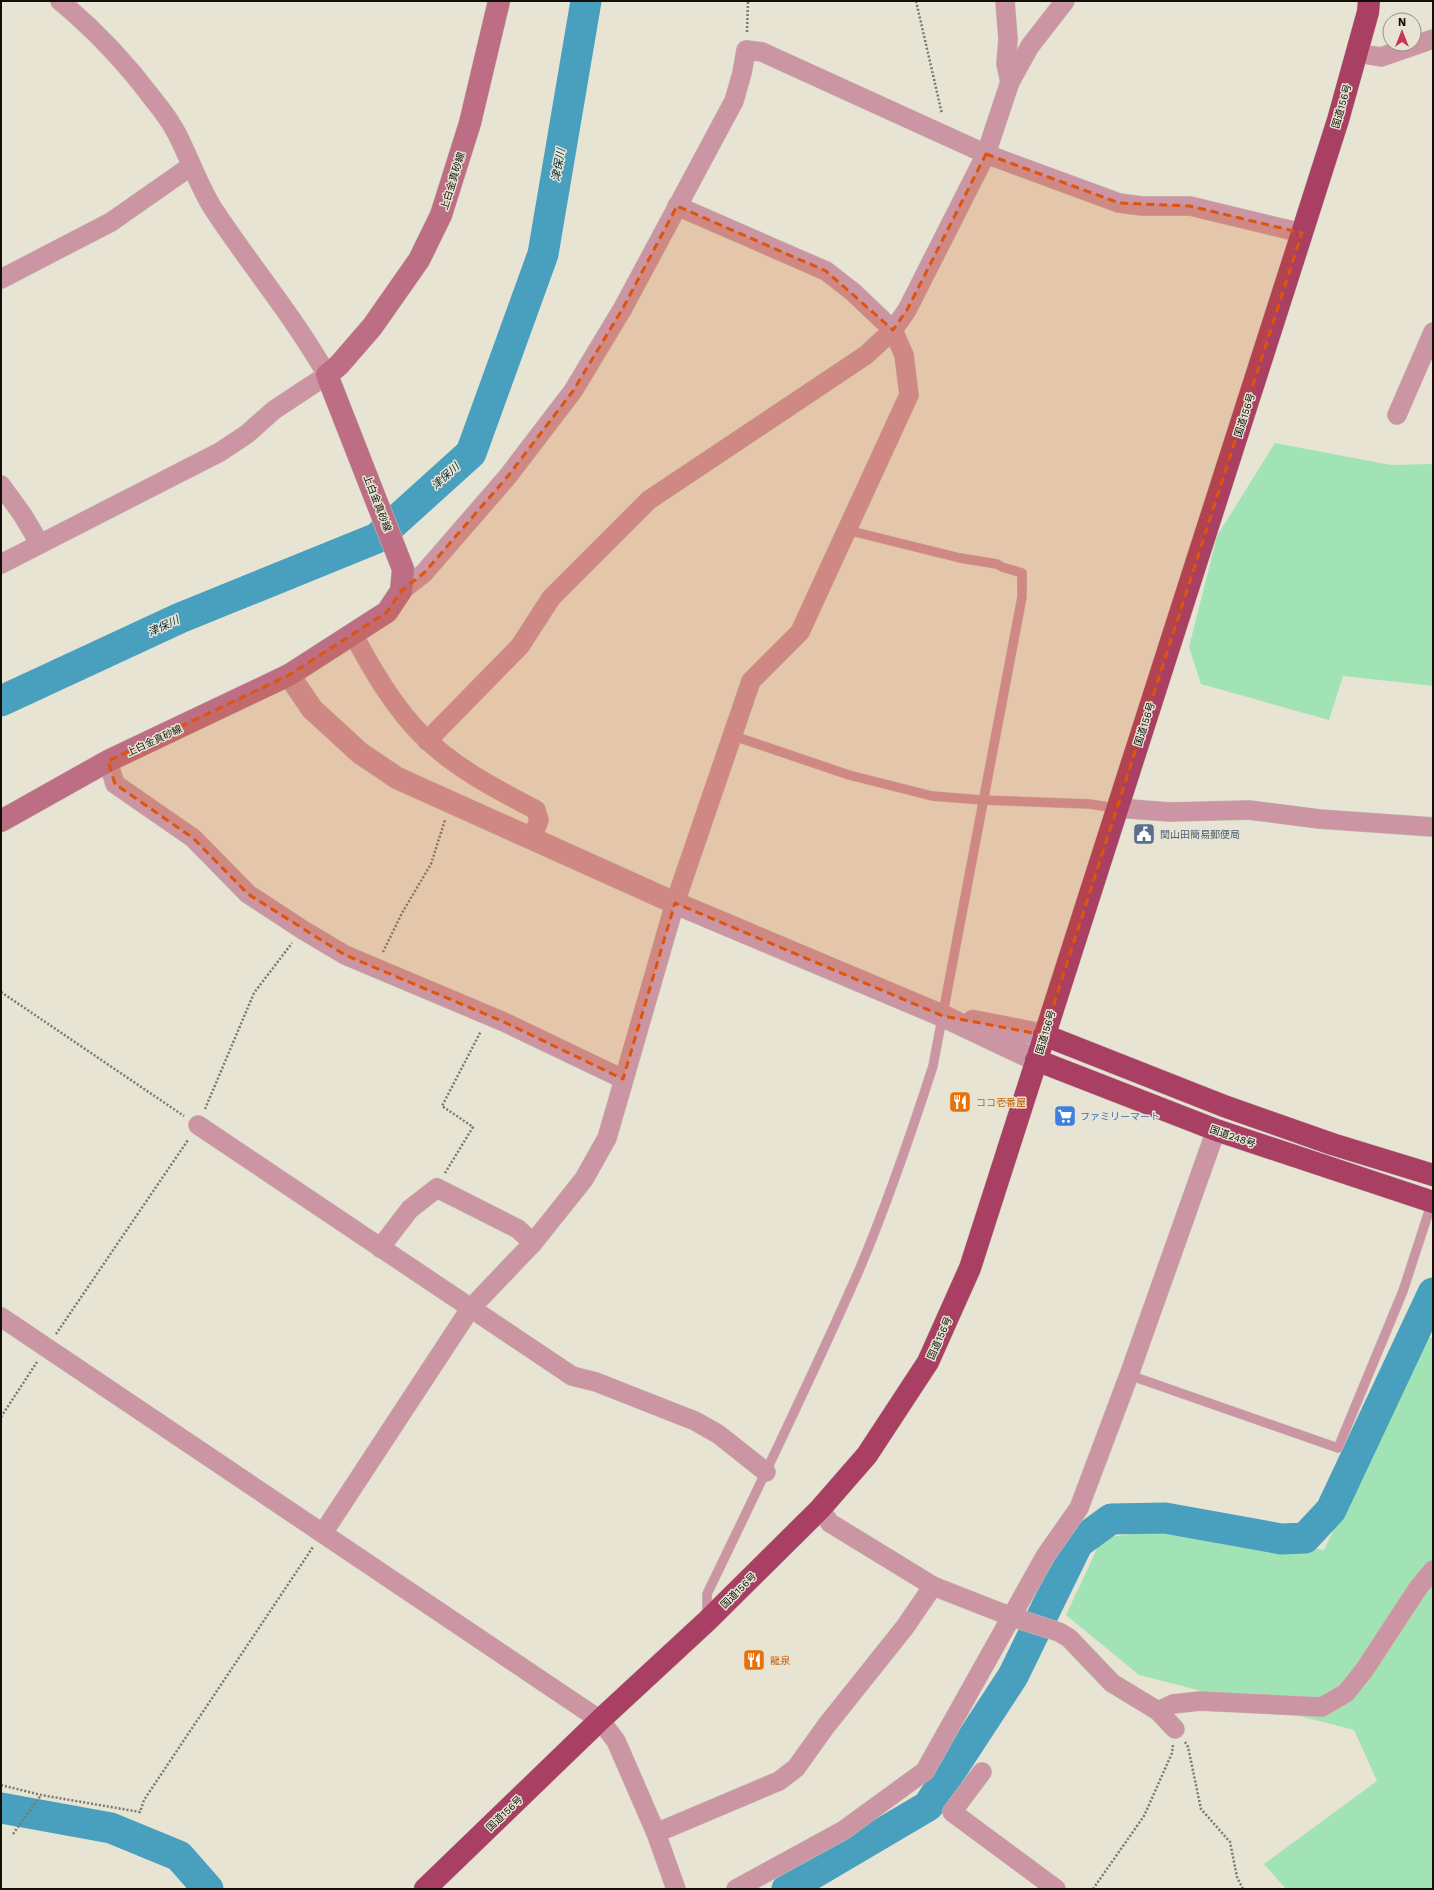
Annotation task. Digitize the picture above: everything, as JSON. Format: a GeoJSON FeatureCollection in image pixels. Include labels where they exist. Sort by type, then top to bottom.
{"type":"FeatureCollection","features":[{"type":"Feature","properties":{"kind":"highway","name":"国道156号"},"geometry":{"type":"LineString","coordinates":[[426,1889],[600,1720],[707,1621],[820,1509],[867,1455],[928,1362],[970,1268],[1338,120],[1357,53],[1369,1]]}},
{"type":"Feature","properties":{"kind":"highway"},"geometry":{"type":"LineString","coordinates":[[1044,1035],[1232,1108],[1332,1144],[1433,1175]]}},
{"type":"Feature","properties":{"kind":"highway","name":"国道248号"},"geometry":{"type":"LineString","coordinates":[[1036,1060],[1216,1130],[1433,1202]]}},
{"type":"Feature","properties":{"kind":"main road","name":"上白金真砂線"},"geometry":{"type":"LineString","coordinates":[[1,821],[108,761],[289,676],[387,612],[401,591],[404,570],[329,380],[339,364],[372,327],[419,260],[441,215],[470,123],[499,1]]}},
{"type":"Feature","properties":{"kind":"street"},"geometry":{"type":"LineString","coordinates":[[1,564],[220,452],[247,434],[274,410],[329,380],[312,349],[248,261],[213,208],[191,166],[177,133],[134,74],[106,44],[60,1]]}},
{"type":"Feature","properties":{"kind":"street"},"geometry":{"type":"LineString","coordinates":[[1005,1],[1008,39],[1006,64],[1010,82]]}},
{"type":"Feature","properties":{"kind":"street"},"geometry":{"type":"LineString","coordinates":[[427,741],[520,646],[551,598],[649,500],[866,355],[893,330],[907,310],[986,154],[1010,82],[1030,46],[1065,1]]}},
{"type":"Feature","properties":{"kind":"street"},"geometry":{"type":"LineString","coordinates":[[1357,53],[1381,57],[1433,39]]}},
{"type":"Feature","properties":{"kind":"street"},"geometry":{"type":"LineString","coordinates":[[401,591],[429,568],[508,476],[572,391],[622,308],[734,101],[742,73],[746,50],[762,52],[986,154],[1119,203],[1142,206],[1190,206],[1302,233]]}},
{"type":"Feature","properties":{"kind":"street"},"geometry":{"type":"LineString","coordinates":[[1,279],[111,222],[191,166]]}},
{"type":"Feature","properties":{"kind":"street"},"geometry":{"type":"LineString","coordinates":[[322,1533],[470,1309],[533,1243],[584,1179],[607,1138],[675,903],[731,735],[751,681],[800,632],[909,395],[904,355],[893,330],[853,292],[826,271],[677,206]]}},
{"type":"Feature","properties":{"kind":"street"},"geometry":{"type":"LineString","coordinates":[[1397,415],[1433,332]]}},
{"type":"Feature","properties":{"kind":"street"},"geometry":{"type":"LineString","coordinates":[[1,485],[22,514],[40,544]]}},
{"type":"Feature","properties":{"kind":"street"},"geometry":{"type":"LineString","coordinates":[[353,634],[392,698],[413,727],[427,741],[461,767],[536,810],[539,820],[532,840]]}},
{"type":"Feature","properties":{"kind":"street"},"geometry":{"type":"LineString","coordinates":[[289,676],[312,709],[360,753],[397,778],[675,903],[943,1016],[1036,1060]]}},
{"type":"Feature","properties":{"kind":"street"},"geometry":{"type":"LineString","coordinates":[[108,761],[115,784],[193,838],[248,894],[302,930],[345,955],[504,1022],[623,1079]]}},
{"type":"Feature","properties":{"kind":"street"},"geometry":{"type":"LineString","coordinates":[[1117,808],[1170,812],[1249,810],[1319,819],[1433,827]]}},
{"type":"Feature","properties":{"kind":"street"},"geometry":{"type":"LineString","coordinates":[[943,1016],[1044,1035]]}},
{"type":"Feature","properties":{"kind":"street"},"geometry":{"type":"LineString","coordinates":[[198,1125],[470,1309],[572,1376],[596,1382],[695,1421],[718,1434],[766,1472]]}},
{"type":"Feature","properties":{"kind":"street"},"geometry":{"type":"LineString","coordinates":[[736,1889],[844,1830],[926,1771],[1015,1618],[1046,1555],[1079,1508],[1129,1375],[1216,1130]]}},
{"type":"Feature","properties":{"kind":"street"},"geometry":{"type":"LineString","coordinates":[[380,1248],[410,1209],[437,1188],[518,1229],[533,1243]]}},
{"type":"Feature","properties":{"kind":"street"},"geometry":{"type":"LineString","coordinates":[[1,1317],[600,1720],[616,1740],[656,1834],[676,1889]]}},
{"type":"Feature","properties":{"kind":"street"},"geometry":{"type":"LineString","coordinates":[[820,1509],[830,1523],[933,1586],[1015,1618],[1059,1632],[1069,1638],[1112,1683],[1158,1711],[1175,1729]]}},
{"type":"Feature","properties":{"kind":"street"},"geometry":{"type":"LineString","coordinates":[[1158,1711],[1173,1704],[1200,1701],[1322,1707],[1346,1692],[1356,1681],[1418,1588],[1433,1570]]}},
{"type":"Feature","properties":{"kind":"street"},"geometry":{"type":"LineString","coordinates":[[656,1834],[779,1781],[796,1768],[826,1726],[905,1627],[933,1586]]}},
{"type":"Feature","properties":{"kind":"street"},"geometry":{"type":"LineString","coordinates":[[982,1772],[952,1812],[1056,1889]]}},
{"type":"Feature","properties":{"kind":"lane"},"geometry":{"type":"LineString","coordinates":[[707,1621],[707,1594],[766,1472],[860,1267],[910,1136],[933,1066],[982,800],[1008,680],[1022,597],[1022,573],[997,564],[960,558],[847,530]]}},
{"type":"Feature","properties":{"kind":"lane"},"geometry":{"type":"LineString","coordinates":[[731,735],[849,775],[932,796],[982,800],[1089,804],[1117,808]]}},
{"type":"Feature","properties":{"kind":"lane"},"geometry":{"type":"LineString","coordinates":[[1129,1375],[1338,1448],[1403,1291],[1433,1202]]}},
{"type":"Feature","properties":{"kind":"path"},"geometry":{"type":"LineString","coordinates":[[746,50],[748,1]]}},
{"type":"Feature","properties":{"kind":"path"},"geometry":{"type":"LineString","coordinates":[[916,1],[944,122],[942,134]]}},
{"type":"Feature","properties":{"kind":"path"},"geometry":{"type":"LineString","coordinates":[[375,968],[402,913],[431,864],[450,802]]}},
{"type":"Feature","properties":{"kind":"path"},"geometry":{"type":"LineString","coordinates":[[1,1417],[46,1348],[198,1125],[254,993],[302,930]]}},
{"type":"Feature","properties":{"kind":"path"},"geometry":{"type":"LineString","coordinates":[[1,992],[198,1125]]}},
{"type":"Feature","properties":{"kind":"path"},"geometry":{"type":"LineString","coordinates":[[437,1188],[472,1127],[442,1106],[467,1061],[488,1016]]}},
{"type":"Feature","properties":{"kind":"path"},"geometry":{"type":"LineString","coordinates":[[1,1785],[41,1795],[140,1812],[148,1793],[322,1533]]}},
{"type":"Feature","properties":{"kind":"path"},"geometry":{"type":"LineString","coordinates":[[1093,1889],[1144,1816],[1172,1753],[1175,1729]]}},
{"type":"Feature","properties":{"kind":"path"},"geometry":{"type":"LineString","coordinates":[[1175,1729],[1188,1746],[1201,1809],[1230,1842],[1237,1877],[1243,1889]]}},
{"type":"Feature","properties":{"kind":"path"},"geometry":{"type":"LineString","coordinates":[[13,1834],[41,1795]]}},
{"type":"Feature","properties":{"kind":"highlighted area"},"geometry":{"type":"Polygon","coordinates":[[[986,154],[1119,203],[1190,206],[1302,233],[1044,1035],[943,1016],[675,903],[623,1079],[504,1022],[345,955],[248,894],[193,838],[115,784],[108,761],[289,675],[387,612],[401,591],[424,573],[508,476],[573,391],[623,308],[677,206],[826,271],[893,330],[907,310],[986,154]]]}},
{"type":"Feature","properties":{"kind":"green space"},"geometry":{"type":"Polygon","coordinates":[[[1275,443],[1391,465],[1433,464],[1433,686],[1343,676],[1329,720],[1201,684],[1189,647],[1217,536],[1275,443]]]}},
{"type":"Feature","properties":{"kind":"green space"},"geometry":{"type":"Polygon","coordinates":[[[1426,1337],[1433,1338],[1433,1889],[1286,1889],[1264,1864],[1377,1781],[1354,1730],[1139,1675],[1066,1615],[1102,1538],[1177,1528],[1324,1550],[1426,1337]]]}},
{"type":"Feature","properties":{"kind":"waterway","name":"津保川"},"geometry":{"type":"LineString","coordinates":[[1,701],[180,618],[377,538],[471,453],[543,254],[586,1]]}},
{"type":"Feature","properties":{"kind":"waterway"},"geometry":{"type":"LineString","coordinates":[[787,1889],[928,1806],[1013,1676],[1078,1543],[1111,1519],[1165,1518],[1281,1539],[1305,1538],[1331,1510],[1433,1293]]}},
{"type":"Feature","properties":{"kind":"waterway"},"geometry":{"type":"LineString","coordinates":[[1,1808],[111,1828],[179,1856],[208,1889]]}},
{"type":"Feature","properties":{"kind":"place","name":"関山田簡易郵便局"},"geometry":{"type":"Point","coordinates":[1144,834]}},
{"type":"Feature","properties":{"kind":"place","name":"ココ壱番屋"},"geometry":{"type":"Point","coordinates":[960,1102]}},
{"type":"Feature","properties":{"kind":"place","name":"ファミリーマート"},"geometry":{"type":"Point","coordinates":[1065,1116]}},
{"type":"Feature","properties":{"kind":"place","name":"龍泉"},"geometry":{"type":"Point","coordinates":[754,1660]}}]}
